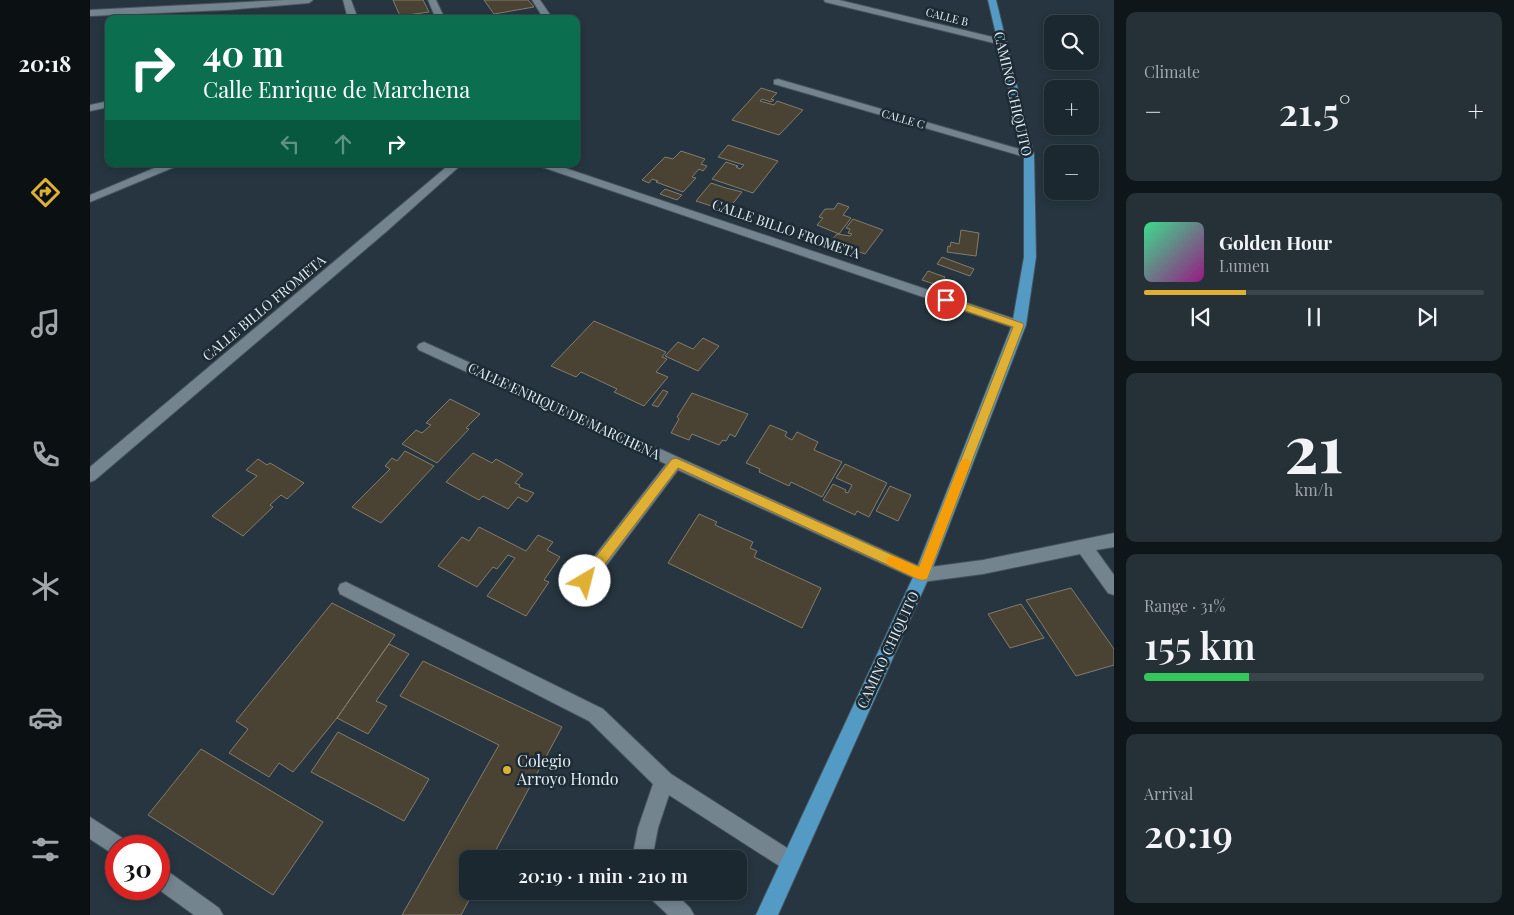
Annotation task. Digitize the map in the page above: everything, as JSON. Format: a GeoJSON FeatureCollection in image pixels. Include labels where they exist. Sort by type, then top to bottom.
{"type":"FeatureCollection","features":[{"type":"Feature","properties":{"kind":"main road","name":"CAMINO CHIQUITO"},"geometry":{"type":"LineString","coordinates":[[767,915],[922,575],[1019,325],[1030,257],[1029,155],[992,0]]}},
{"type":"Feature","properties":{"kind":"street"},"geometry":{"type":"LineString","coordinates":[[163,15],[181,0]]}},
{"type":"Feature","properties":{"kind":"street"},"geometry":{"type":"LineString","coordinates":[[90,14],[173,8],[254,7],[308,0]]}},
{"type":"Feature","properties":{"kind":"street"},"geometry":{"type":"LineString","coordinates":[[347,0],[352,15]]}},
{"type":"Feature","properties":{"kind":"street"},"geometry":{"type":"LineString","coordinates":[[432,0],[439,15]]}},
{"type":"Feature","properties":{"kind":"street"},"geometry":{"type":"LineString","coordinates":[[536,0],[546,15]]}},
{"type":"Feature","properties":{"kind":"street","name":"CALLE B"},"geometry":{"type":"LineString","coordinates":[[828,0],[1002,42]]}},
{"type":"Feature","properties":{"kind":"street","name":"CALLE C"},"geometry":{"type":"LineString","coordinates":[[778,82],[1029,155]]}},
{"type":"Feature","properties":{"kind":"street"},"geometry":{"type":"LineString","coordinates":[[90,108],[105,105]]}},
{"type":"Feature","properties":{"kind":"street"},"geometry":{"type":"LineString","coordinates":[[90,199],[166,167]]}},
{"type":"Feature","properties":{"kind":"street","name":"CALLE BILLO FROMETA"},"geometry":{"type":"LineString","coordinates":[[90,476],[453,167]]}},
{"type":"Feature","properties":{"kind":"street","name":"CALLE BILLO FROMETA"},"geometry":{"type":"LineString","coordinates":[[552,167],[1019,325]]}},
{"type":"Feature","properties":{"kind":"street","name":"CALLE ENRIQUE DE MARCHENA"},"geometry":{"type":"LineString","coordinates":[[424,347],[922,575]]}},
{"type":"Feature","properties":{"kind":"street"},"geometry":{"type":"LineString","coordinates":[[585,581],[676,462]]}},
{"type":"Feature","properties":{"kind":"street"},"geometry":{"type":"LineString","coordinates":[[922,575],[982,567],[1085,548],[1114,540]]}},
{"type":"Feature","properties":{"kind":"street"},"geometry":{"type":"LineString","coordinates":[[1085,548],[1114,588]]}},
{"type":"Feature","properties":{"kind":"street"},"geometry":{"type":"LineString","coordinates":[[346,590],[596,715],[664,781],[792,862]]}},
{"type":"Feature","properties":{"kind":"street"},"geometry":{"type":"LineString","coordinates":[[644,850],[648,828],[664,781]]}},
{"type":"Feature","properties":{"kind":"street"},"geometry":{"type":"LineString","coordinates":[[90,827],[105,838]]}},
{"type":"Feature","properties":{"kind":"street"},"geometry":{"type":"LineString","coordinates":[[170,885],[212,915]]}},
{"type":"Feature","properties":{"kind":"street"},"geometry":{"type":"LineString","coordinates":[[667,900],[683,915]]}},
{"type":"Feature","properties":{"kind":"building"},"geometry":{"type":"Polygon","coordinates":[[[393,0],[423,0],[429,12],[407,15],[400,15],[393,0]]]}},
{"type":"Feature","properties":{"kind":"building"},"geometry":{"type":"Polygon","coordinates":[[[484,0],[528,0],[534,7],[494,14],[484,0]]]}},
{"type":"Feature","properties":{"kind":"building"},"geometry":{"type":"Polygon","coordinates":[[[761,88],[777,93],[771,99],[774,100],[771,102],[762,99],[760,101],[774,105],[777,101],[803,110],[779,135],[732,120],[761,88]]]}},
{"type":"Feature","properties":{"kind":"building"},"geometry":{"type":"Polygon","coordinates":[[[728,145],[778,161],[753,193],[712,179],[726,162],[738,166],[736,167],[740,169],[744,165],[718,157],[728,145]]]}},
{"type":"Feature","properties":{"kind":"building"},"geometry":{"type":"Polygon","coordinates":[[[681,151],[705,159],[701,164],[707,166],[703,171],[699,169],[692,177],[696,178],[683,192],[652,179],[649,183],[642,180],[665,157],[673,159],[681,151]]]}},
{"type":"Feature","properties":{"kind":"building"},"geometry":{"type":"Polygon","coordinates":[[[711,183],[742,192],[727,211],[696,201],[711,183]]]}},
{"type":"Feature","properties":{"kind":"building"},"geometry":{"type":"Polygon","coordinates":[[[665,189],[682,195],[677,200],[660,194],[665,189]]]}},
{"type":"Feature","properties":{"kind":"building"},"geometry":{"type":"Polygon","coordinates":[[[838,203],[849,207],[843,215],[851,218],[839,234],[817,225],[823,218],[819,217],[825,209],[834,209],[838,203]]]}},
{"type":"Feature","properties":{"kind":"building"},"geometry":{"type":"Polygon","coordinates":[[[853,219],[883,230],[865,254],[831,241],[837,234],[850,236],[852,234],[848,233],[850,229],[846,228],[853,219]]]}},
{"type":"Feature","properties":{"kind":"building"},"geometry":{"type":"Polygon","coordinates":[[[961,230],[979,233],[976,256],[947,252],[951,242],[959,244],[961,230]]]}},
{"type":"Feature","properties":{"kind":"building"},"geometry":{"type":"Polygon","coordinates":[[[942,257],[974,269],[970,276],[937,264],[942,257]]]}},
{"type":"Feature","properties":{"kind":"building"},"geometry":{"type":"Polygon","coordinates":[[[928,271],[945,277],[940,286],[922,280],[928,271]]]}},
{"type":"Feature","properties":{"kind":"building"},"geometry":{"type":"Polygon","coordinates":[[[594,321],[666,352],[662,357],[667,359],[656,372],[668,377],[644,406],[614,392],[617,389],[581,372],[576,377],[551,366],[594,321]]]}},
{"type":"Feature","properties":{"kind":"building"},"geometry":{"type":"Polygon","coordinates":[[[703,338],[719,346],[698,371],[665,356],[678,342],[693,349],[703,338]]]}},
{"type":"Feature","properties":{"kind":"building"},"geometry":{"type":"Polygon","coordinates":[[[663,390],[668,392],[658,407],[652,405],[663,390]]]}},
{"type":"Feature","properties":{"kind":"building"},"geometry":{"type":"Polygon","coordinates":[[[692,393],[748,414],[735,437],[730,434],[726,441],[723,440],[719,445],[692,434],[689,440],[671,433],[679,419],[677,417],[692,393]]]}},
{"type":"Feature","properties":{"kind":"building"},"geometry":{"type":"Polygon","coordinates":[[[450,399],[480,414],[466,428],[469,429],[437,463],[402,444],[416,430],[422,433],[431,425],[426,423],[450,399]]]}},
{"type":"Feature","properties":{"kind":"building"},"geometry":{"type":"Polygon","coordinates":[[[770,425],[787,432],[785,436],[792,440],[797,432],[818,442],[814,450],[842,462],[822,497],[791,482],[789,486],[759,472],[760,469],[746,463],[770,425]]]}},
{"type":"Feature","properties":{"kind":"building"},"geometry":{"type":"Polygon","coordinates":[[[405,451],[434,466],[381,523],[352,507],[390,469],[385,466],[392,458],[397,461],[405,451]]]}},
{"type":"Feature","properties":{"kind":"building"},"geometry":{"type":"Polygon","coordinates":[[[473,453],[492,463],[496,459],[523,474],[515,483],[520,485],[519,487],[534,493],[527,502],[518,497],[508,509],[483,496],[479,500],[446,482],[473,453]]]}},
{"type":"Feature","properties":{"kind":"building"},"geometry":{"type":"Polygon","coordinates":[[[258,459],[267,465],[270,463],[304,483],[287,499],[281,495],[270,505],[273,507],[243,536],[212,516],[257,476],[246,470],[258,459]]]}},
{"type":"Feature","properties":{"kind":"building"},"geometry":{"type":"Polygon","coordinates":[[[845,464],[887,483],[869,517],[857,511],[855,515],[823,500],[833,484],[846,490],[845,492],[848,493],[852,485],[836,478],[845,464]]]}},
{"type":"Feature","properties":{"kind":"building"},"geometry":{"type":"Polygon","coordinates":[[[890,486],[911,495],[898,521],[876,511],[890,486]]]}},
{"type":"Feature","properties":{"kind":"building"},"geometry":{"type":"Polygon","coordinates":[[[699,514],[717,522],[715,525],[753,542],[750,548],[757,551],[754,557],[821,588],[802,628],[668,563],[699,514]]]}},
{"type":"Feature","properties":{"kind":"building"},"geometry":{"type":"Polygon","coordinates":[[[479,527],[526,551],[538,535],[553,542],[547,550],[560,557],[544,580],[549,582],[526,616],[487,596],[515,558],[508,555],[497,569],[493,567],[477,587],[438,566],[462,537],[469,541],[479,527]]]}},
{"type":"Feature","properties":{"kind":"building"},"geometry":{"type":"Polygon","coordinates":[[[1071,588],[1114,649],[1114,665],[1076,676],[1026,600],[1071,588]]]}},
{"type":"Feature","properties":{"kind":"building"},"geometry":{"type":"Polygon","coordinates":[[[332,603],[395,635],[337,718],[293,772],[279,763],[269,777],[229,753],[248,729],[236,721],[332,603]]]}},
{"type":"Feature","properties":{"kind":"building"},"geometry":{"type":"Polygon","coordinates":[[[1021,604],[1044,638],[1010,648],[988,614],[1021,604]]]}},
{"type":"Feature","properties":{"kind":"building"},"geometry":{"type":"Polygon","coordinates":[[[389,644],[409,654],[376,701],[387,706],[368,734],[337,718],[389,644]]]}},
{"type":"Feature","properties":{"kind":"building"},"geometry":{"type":"Polygon","coordinates":[[[423,661],[562,727],[496,850],[459,850],[459,900],[469,900],[461,915],[402,915],[499,745],[400,696],[423,661]]]}},
{"type":"Feature","properties":{"kind":"building"},"geometry":{"type":"Polygon","coordinates":[[[338,732],[429,779],[404,821],[311,772],[338,732]]]}},
{"type":"Feature","properties":{"kind":"building"},"geometry":{"type":"Polygon","coordinates":[[[201,749],[323,822],[273,895],[148,815],[201,749]]]}},
{"type":"Feature","properties":{"kind":"slow traffic"},"geometry":{"type":"LineString","coordinates":[[893,561],[922,575],[966,462]]}},
{"type":"Feature","properties":{"kind":"place","name":"Colegio Arroyo Hondo"},"geometry":{"type":"Point","coordinates":[507,770]}},
{"type":"Feature","properties":{"kind":"route"},"geometry":{"type":"LineString","coordinates":[[585,581],[676,462],[922,575],[1019,325],[946,300]]}}]}
